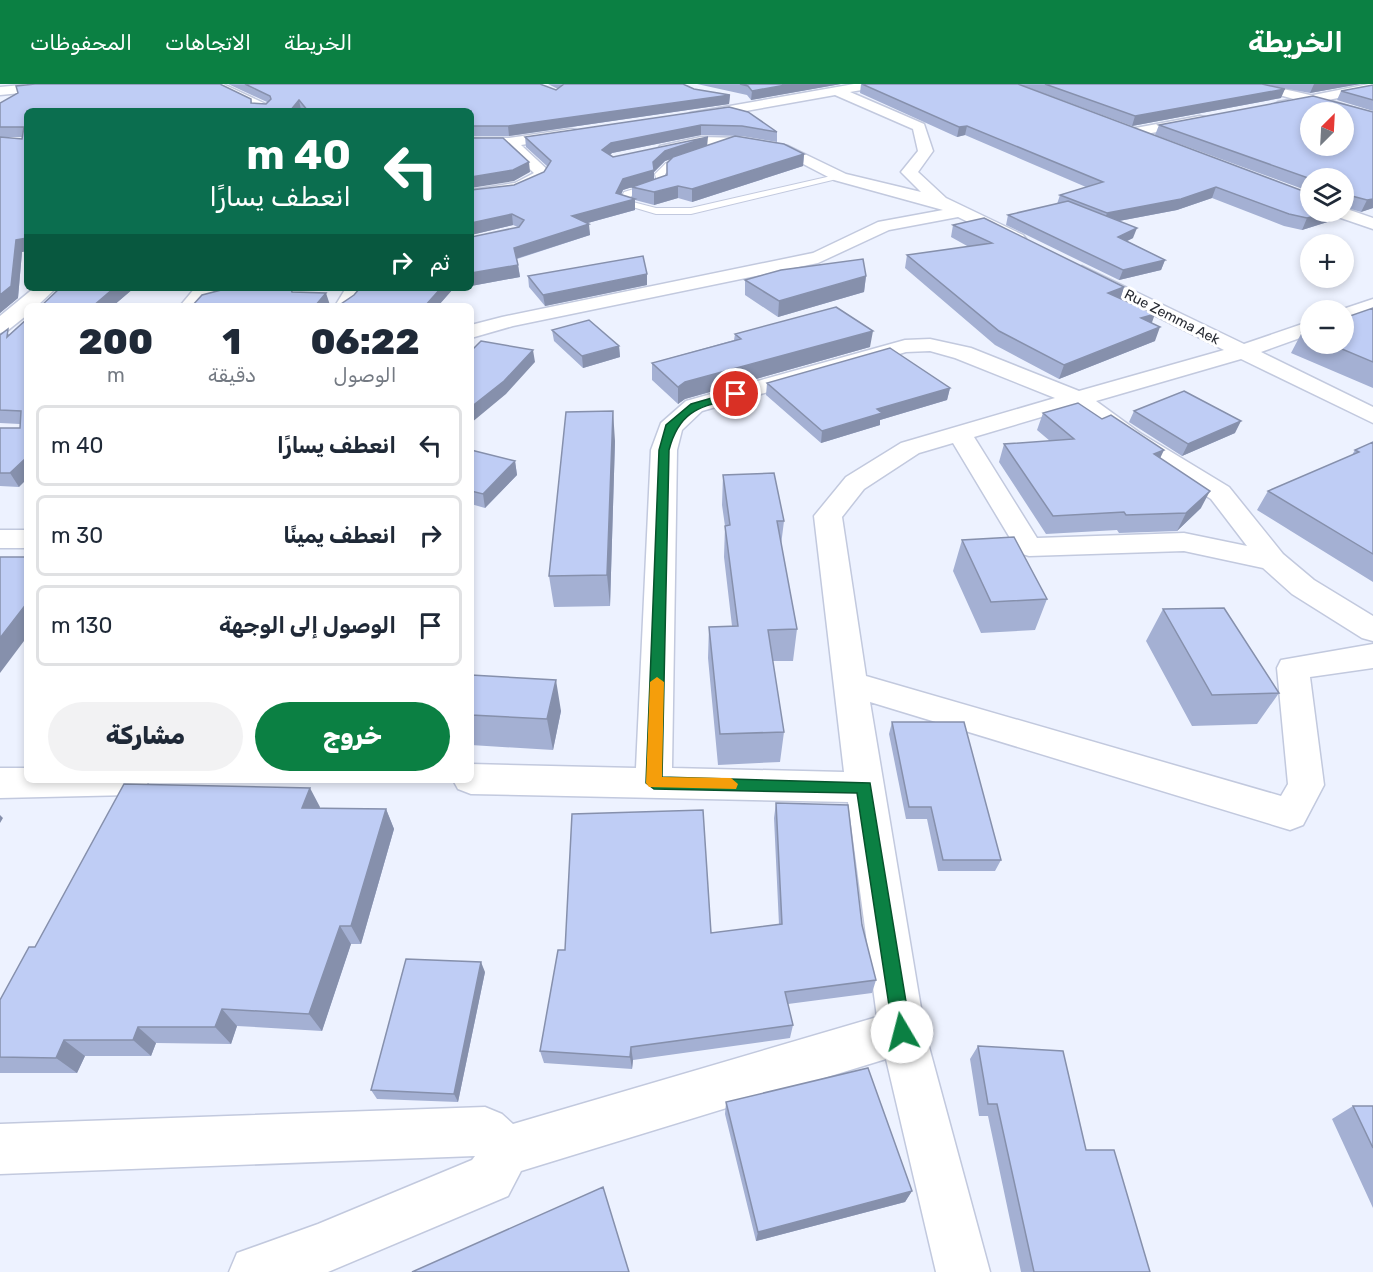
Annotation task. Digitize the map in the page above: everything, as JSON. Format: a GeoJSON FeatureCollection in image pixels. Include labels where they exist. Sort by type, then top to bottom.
{"type":"FeatureCollection","features":[{"type":"Feature","properties":{"kind":"street"},"geometry":{"type":"LineString","coordinates":[[0,91],[73,84]]}},
{"type":"Feature","properties":{"kind":"street"},"geometry":{"type":"LineString","coordinates":[[212,84],[265,108]]}},
{"type":"Feature","properties":{"kind":"street"},"geometry":{"type":"LineString","coordinates":[[676,120],[764,104],[829,87],[875,84]]}},
{"type":"Feature","properties":{"kind":"street"},"geometry":{"type":"LineString","coordinates":[[1241,84],[1373,117]]}},
{"type":"Feature","properties":{"kind":"street"},"geometry":{"type":"LineString","coordinates":[[829,87],[919,127],[926,151],[909,172],[940,202]]}},
{"type":"Feature","properties":{"kind":"street"},"geometry":{"type":"LineString","coordinates":[[1259,109],[1373,87]]}},
{"type":"Feature","properties":{"kind":"street"},"geometry":{"type":"LineString","coordinates":[[721,96],[764,104]]}},
{"type":"Feature","properties":{"kind":"street"},"geometry":{"type":"LineString","coordinates":[[1162,145],[1125,131],[1216,117]]}},
{"type":"Feature","properties":{"kind":"street"},"geometry":{"type":"LineString","coordinates":[[474,142],[509,142],[583,131]]}},
{"type":"Feature","properties":{"kind":"street"},"geometry":{"type":"LineString","coordinates":[[646,153],[701,141],[741,142],[788,150],[840,177],[940,202],[1035,248]]}},
{"type":"Feature","properties":{"kind":"street"},"geometry":{"type":"LineString","coordinates":[[474,194],[522,185],[540,178],[543,173],[539,166],[509,142]]}},
{"type":"Feature","properties":{"kind":"street"},"geometry":{"type":"LineString","coordinates":[[474,331],[509,321],[818,257],[884,225],[962,212]]}},
{"type":"Feature","properties":{"kind":"street"},"geometry":{"type":"LineString","coordinates":[[1354,217],[1373,224]]}},
{"type":"Feature","properties":{"kind":"street","name":"Rue Zemma Aek"},"geometry":{"type":"LineString","coordinates":[[1066,264],[1373,416]]}},
{"type":"Feature","properties":{"kind":"street"},"geometry":{"type":"LineString","coordinates":[[28,303],[42,291]]}},
{"type":"Feature","properties":{"kind":"street"},"geometry":{"type":"LineString","coordinates":[[197,299],[227,294]]}},
{"type":"Feature","properties":{"kind":"street"},"geometry":{"type":"LineString","coordinates":[[1354,312],[1373,305]]}},
{"type":"Feature","properties":{"kind":"street"},"geometry":{"type":"LineString","coordinates":[[0,327],[24,307]]}},
{"type":"Feature","properties":{"kind":"street"},"geometry":{"type":"LineString","coordinates":[[963,1272],[902,1032],[864,787],[828,516],[855,483],[910,448],[1242,352],[1300,331]]}},
{"type":"Feature","properties":{"kind":"street"},"geometry":{"type":"LineString","coordinates":[[654,783],[664,450],[670,428],[694,406],[905,346],[930,345],[963,353],[1080,400],[1131,438],[1220,493],[1273,561],[1303,586],[1373,630]]}},
{"type":"Feature","properties":{"kind":"street"},"geometry":{"type":"LineString","coordinates":[[959,433],[1029,547],[1184,542],[1273,561]]}},
{"type":"Feature","properties":{"kind":"street"},"geometry":{"type":"LineString","coordinates":[[0,539],[24,539]]}},
{"type":"Feature","properties":{"kind":"street"},"geometry":{"type":"LineString","coordinates":[[850,684],[1290,814],[1306,785],[1293,668],[1373,656]]}},
{"type":"Feature","properties":{"kind":"street"},"geometry":{"type":"LineString","coordinates":[[474,779],[864,787]]}},
{"type":"Feature","properties":{"kind":"street"},"geometry":{"type":"LineString","coordinates":[[0,783],[24,782]]}},
{"type":"Feature","properties":{"kind":"street"},"geometry":{"type":"LineString","coordinates":[[256,1272],[318,1250],[490,1178],[506,1151],[902,1032]]}},
{"type":"Feature","properties":{"kind":"street"},"geometry":{"type":"LineString","coordinates":[[0,1149],[485,1131],[506,1151]]}},
{"type":"Feature","properties":{"kind":"lane"},"geometry":{"type":"LineString","coordinates":[[714,151],[741,142]]}},
{"type":"Feature","properties":{"kind":"lane"},"geometry":{"type":"LineString","coordinates":[[703,155],[669,165],[660,174],[662,184],[627,194],[624,203],[656,211],[691,211],[840,177]]}},
{"type":"Feature","properties":{"kind":"building"},"geometry":{"type":"Polygon","coordinates":[[[35,84],[220,84],[251,99],[251,103],[266,104],[271,99],[270,96],[245,84],[540,84],[556,90],[564,84],[683,84],[694,89],[730,95],[508,126],[474,126],[474,108],[306,108],[299,100],[292,108],[24,108],[24,127],[0,127],[0,103],[18,93],[16,86],[35,84]]]}},
{"type":"Feature","properties":{"kind":"building"},"geometry":{"type":"Polygon","coordinates":[[[740,84],[791,84],[752,91],[748,86],[740,84]]]}},
{"type":"Feature","properties":{"kind":"building"},"geometry":{"type":"Polygon","coordinates":[[[862,84],[1018,84],[1300,190],[1300,216],[1216,187],[1181,199],[1107,213],[1060,195],[1103,182],[967,126],[959,127],[862,84]]]}},
{"type":"Feature","properties":{"kind":"building"},"geometry":{"type":"Polygon","coordinates":[[[1045,84],[1262,84],[1285,89],[1135,116],[1045,84]]]}},
{"type":"Feature","properties":{"kind":"building"},"geometry":{"type":"Polygon","coordinates":[[[1373,85],[1373,100],[1341,91],[1373,85]]]}},
{"type":"Feature","properties":{"kind":"building"},"geometry":{"type":"Polygon","coordinates":[[[1313,96],[1336,102],[1300,102],[1300,156],[1354,156],[1354,107],[1373,112],[1373,199],[1354,197],[1354,168],[1300,168],[1300,175],[1159,125],[1313,96]]]}},
{"type":"Feature","properties":{"kind":"building"},"geometry":{"type":"Polygon","coordinates":[[[729,107],[748,112],[777,132],[742,126],[701,125],[611,143],[602,150],[613,157],[708,137],[665,151],[653,162],[654,170],[623,179],[616,193],[635,199],[572,216],[589,224],[514,248],[518,265],[474,272],[474,236],[519,227],[524,220],[512,214],[474,222],[474,190],[514,185],[544,172],[551,161],[525,137],[729,107]]]}},
{"type":"Feature","properties":{"kind":"building"},"geometry":{"type":"Polygon","coordinates":[[[24,127],[24,239],[16,240],[11,286],[0,295],[0,137],[22,139],[24,127]]]}},
{"type":"Feature","properties":{"kind":"building"},"geometry":{"type":"Polygon","coordinates":[[[735,136],[784,144],[804,154],[692,189],[678,186],[654,192],[632,187],[667,175],[667,163],[673,157],[735,136]]]}},
{"type":"Feature","properties":{"kind":"building"},"geometry":{"type":"Polygon","coordinates":[[[474,138],[503,138],[529,162],[513,170],[474,176],[474,138]]]}},
{"type":"Feature","properties":{"kind":"building"},"geometry":{"type":"Polygon","coordinates":[[[1068,201],[1137,228],[1118,237],[1165,260],[1123,270],[1008,215],[1068,201]]]}},
{"type":"Feature","properties":{"kind":"building"},"geometry":{"type":"Polygon","coordinates":[[[984,218],[1124,287],[1108,293],[1155,314],[1141,318],[1160,327],[1064,365],[999,331],[907,255],[992,243],[953,225],[984,218]]]}},
{"type":"Feature","properties":{"kind":"building"},"geometry":{"type":"Polygon","coordinates":[[[643,256],[647,274],[543,295],[528,276],[643,256]]]}},
{"type":"Feature","properties":{"kind":"building"},"geometry":{"type":"Polygon","coordinates":[[[863,259],[866,276],[779,301],[745,280],[781,270],[863,259]]]}},
{"type":"Feature","properties":{"kind":"building"},"geometry":{"type":"Polygon","coordinates":[[[57,291],[110,291],[96,303],[44,303],[57,291]]]}},
{"type":"Feature","properties":{"kind":"building"},"geometry":{"type":"Polygon","coordinates":[[[217,291],[326,293],[318,303],[195,303],[202,295],[217,291]]]}},
{"type":"Feature","properties":{"kind":"building"},"geometry":{"type":"Polygon","coordinates":[[[357,291],[438,291],[428,303],[342,303],[357,291]]]}},
{"type":"Feature","properties":{"kind":"building"},"geometry":{"type":"Polygon","coordinates":[[[836,307],[873,331],[685,382],[678,387],[652,363],[741,339],[735,334],[836,307]]]}},
{"type":"Feature","properties":{"kind":"building"},"geometry":{"type":"Polygon","coordinates":[[[1373,308],[1373,362],[1354,354],[1354,315],[1373,308]]]}},
{"type":"Feature","properties":{"kind":"building"},"geometry":{"type":"Polygon","coordinates":[[[589,320],[619,346],[582,356],[552,330],[589,320]]]}},
{"type":"Feature","properties":{"kind":"building"},"geometry":{"type":"Polygon","coordinates":[[[24,322],[24,460],[10,473],[0,473],[0,428],[20,428],[21,411],[0,410],[0,335],[8,329],[7,337],[24,322]]]}},
{"type":"Feature","properties":{"kind":"building"},"geometry":{"type":"Polygon","coordinates":[[[481,341],[533,350],[504,381],[474,405],[474,348],[481,341]]]}},
{"type":"Feature","properties":{"kind":"building"},"geometry":{"type":"Polygon","coordinates":[[[890,348],[950,388],[877,409],[882,413],[822,431],[767,383],[890,348]]]}},
{"type":"Feature","properties":{"kind":"building"},"geometry":{"type":"Polygon","coordinates":[[[1184,391],[1241,421],[1188,444],[1134,411],[1184,391]]]}},
{"type":"Feature","properties":{"kind":"building"},"geometry":{"type":"Polygon","coordinates":[[[1078,403],[1102,419],[1111,415],[1164,450],[1154,454],[1210,491],[1186,513],[1126,515],[1124,512],[1053,516],[1004,444],[1074,439],[1043,413],[1078,403]]]}},
{"type":"Feature","properties":{"kind":"building"},"geometry":{"type":"Polygon","coordinates":[[[613,411],[607,575],[549,576],[566,412],[613,411]]]}},
{"type":"Feature","properties":{"kind":"building"},"geometry":{"type":"Polygon","coordinates":[[[1373,442],[1373,554],[1268,491],[1359,452],[1355,450],[1373,442]]]}},
{"type":"Feature","properties":{"kind":"building"},"geometry":{"type":"Polygon","coordinates":[[[474,451],[515,461],[483,494],[474,492],[474,451]]]}},
{"type":"Feature","properties":{"kind":"building"},"geometry":{"type":"Polygon","coordinates":[[[774,473],[784,521],[777,521],[797,629],[768,630],[784,732],[720,734],[709,627],[738,626],[725,526],[730,525],[723,475],[774,473]]]}},
{"type":"Feature","properties":{"kind":"building"},"geometry":{"type":"Polygon","coordinates":[[[1014,537],[1047,599],[991,602],[962,540],[1014,537]]]}},
{"type":"Feature","properties":{"kind":"building"},"geometry":{"type":"Polygon","coordinates":[[[0,557],[24,557],[24,607],[0,638],[0,557]]]}},
{"type":"Feature","properties":{"kind":"building"},"geometry":{"type":"Polygon","coordinates":[[[1224,608],[1279,693],[1212,695],[1163,609],[1224,608]]]}},
{"type":"Feature","properties":{"kind":"building"},"geometry":{"type":"Polygon","coordinates":[[[474,675],[556,680],[547,719],[474,715],[474,675]]]}},
{"type":"Feature","properties":{"kind":"building"},"geometry":{"type":"Polygon","coordinates":[[[892,722],[964,722],[1001,860],[943,860],[931,807],[909,807],[892,722]]]}},
{"type":"Feature","properties":{"kind":"building"},"geometry":{"type":"Polygon","coordinates":[[[124,784],[310,788],[302,808],[386,809],[351,926],[340,926],[309,1014],[222,1009],[215,1027],[138,1027],[133,1040],[64,1040],[56,1058],[0,1057],[0,1000],[29,947],[35,947],[124,784]]]}},
{"type":"Feature","properties":{"kind":"building"},"geometry":{"type":"Polygon","coordinates":[[[776,803],[848,805],[862,925],[876,980],[785,992],[793,1025],[631,1047],[630,1057],[540,1051],[558,950],[565,950],[572,814],[703,810],[711,933],[782,924],[776,803]]]}},
{"type":"Feature","properties":{"kind":"building"},"geometry":{"type":"Polygon","coordinates":[[[406,959],[481,962],[454,1094],[371,1090],[406,959]]]}},
{"type":"Feature","properties":{"kind":"building"},"geometry":{"type":"Polygon","coordinates":[[[978,1046],[1063,1051],[1086,1150],[1114,1150],[1150,1272],[1034,1272],[997,1104],[988,1104],[978,1046]]]}},
{"type":"Feature","properties":{"kind":"building"},"geometry":{"type":"Polygon","coordinates":[[[868,1068],[912,1191],[758,1232],[726,1102],[868,1068]]]}},
{"type":"Feature","properties":{"kind":"building"},"geometry":{"type":"Polygon","coordinates":[[[1353,1106],[1373,1106],[1373,1148],[1353,1106]]]}},
{"type":"Feature","properties":{"kind":"building"},"geometry":{"type":"Polygon","coordinates":[[[603,1187],[629,1272],[412,1272],[603,1187]]]}},
{"type":"Feature","properties":{"kind":"slow traffic"},"geometry":{"type":"LineString","coordinates":[[657,682],[654,783],[731,784]]}},
{"type":"Feature","properties":{"kind":"route"},"geometry":{"type":"LineString","coordinates":[[736,394],[694,406],[670,428],[664,450],[654,783],[864,787],[887,922],[902,1032]]}}]}
